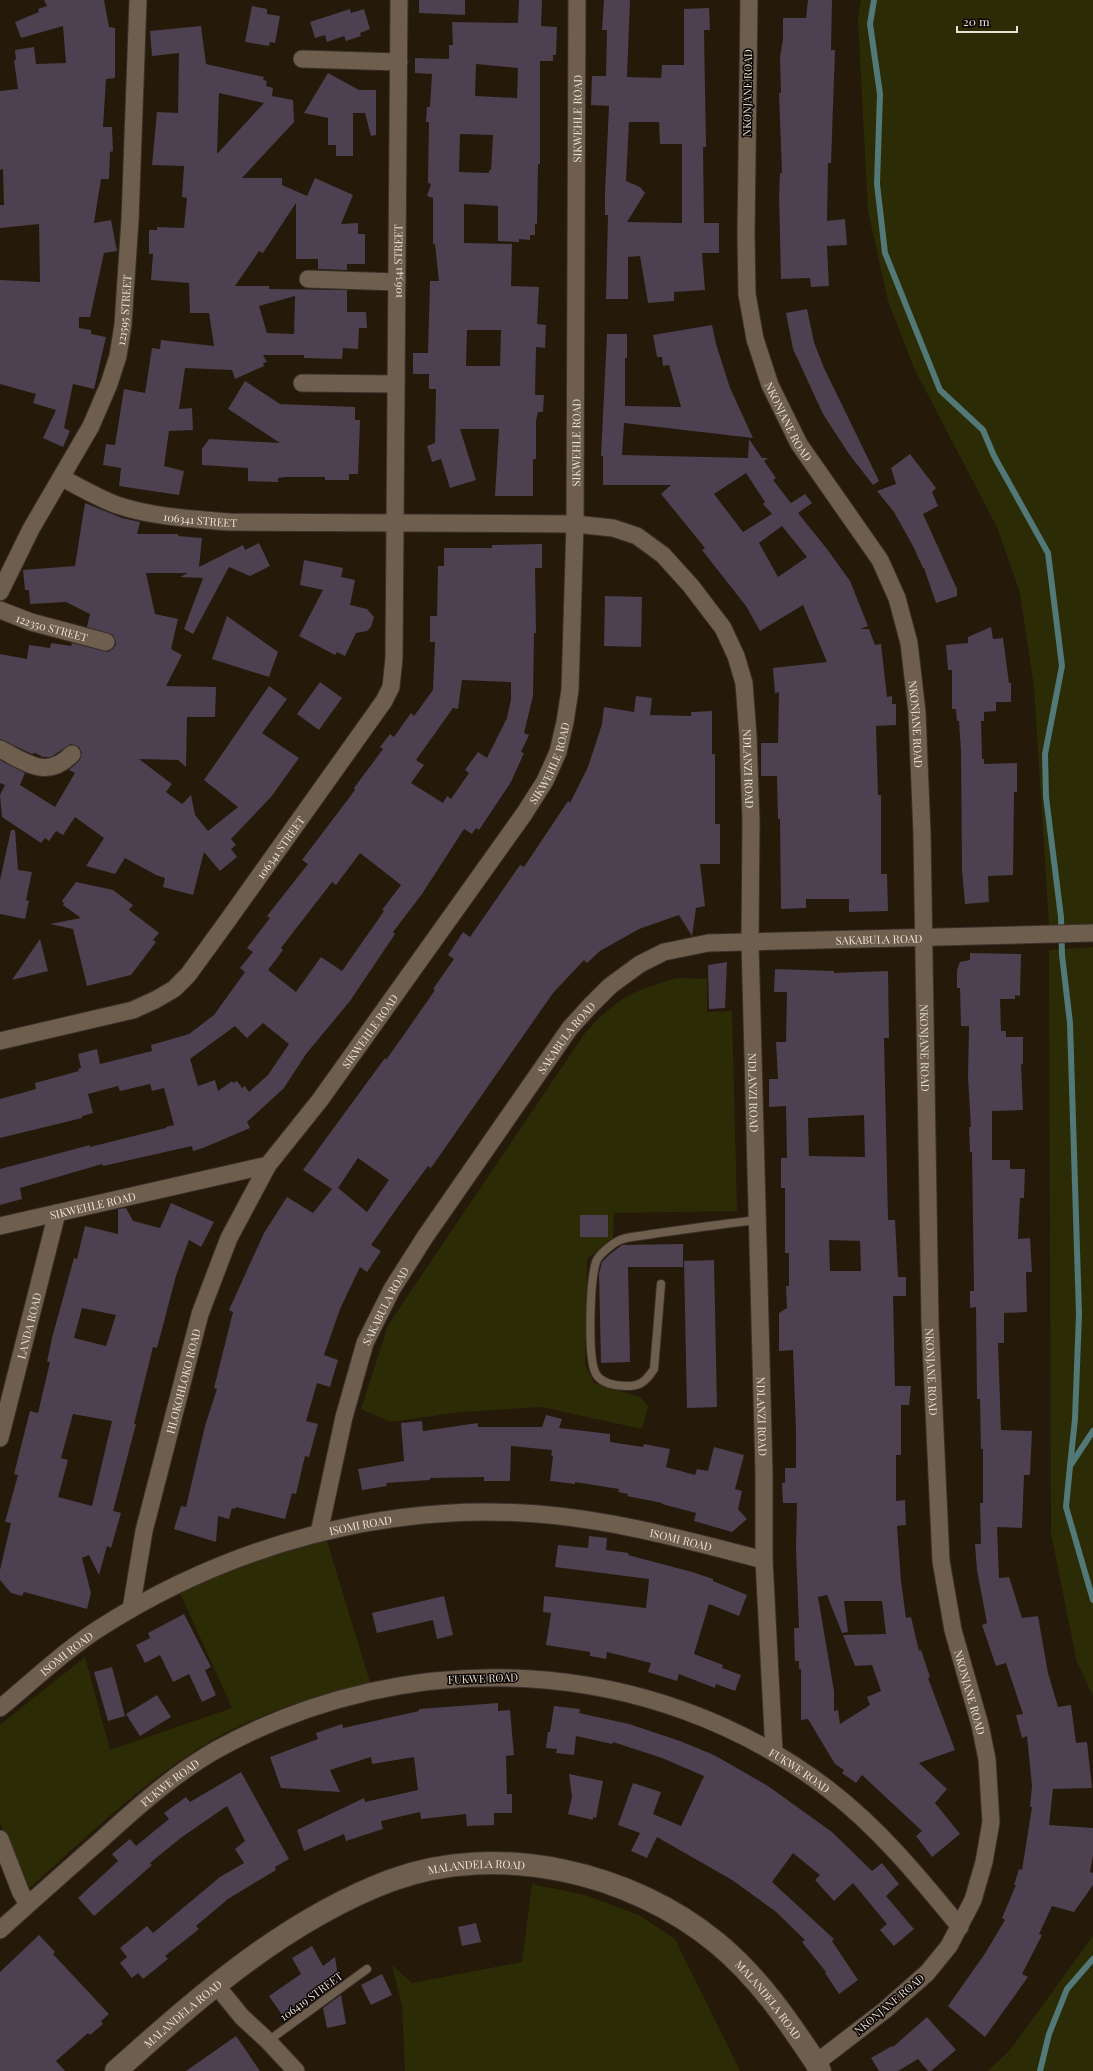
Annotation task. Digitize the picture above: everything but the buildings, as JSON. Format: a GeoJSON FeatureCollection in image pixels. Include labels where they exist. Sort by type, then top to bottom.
{"type":"FeatureCollection","features":[{"type":"Feature","properties":{"kind":"main road","name":"MALANDELA ROAD"},"geometry":{"type":"LineString","coordinates":[[116,2071],[216,1985],[283,1937],[340,1904],[392,1880],[443,1865],[500,1862],[543,1866],[587,1877],[637,1894],[681,1916],[717,1943],[751,1975],[780,2008],[818,2067]]}},
{"type":"Feature","properties":{"kind":"street","name":"121595 STREET"},"geometry":{"type":"LineString","coordinates":[[0,592],[31,529],[91,426],[109,384],[118,356],[123,325],[130,220],[138,0]]}},
{"type":"Feature","properties":{"kind":"street","name":"106341 STREET"},"geometry":{"type":"LineString","coordinates":[[0,1041],[133,1010],[174,989],[188,975],[384,701],[391,687],[393,674],[395,522],[399,0]]}},
{"type":"Feature","properties":{"kind":"street","name":"SIKWEHLE ROAD"},"geometry":{"type":"LineString","coordinates":[[0,1226],[268,1165],[320,1100],[524,814],[545,781],[558,752],[570,690],[575,524],[577,0]]}},
{"type":"Feature","properties":{"kind":"street","name":"NKONJANE ROAD"},"geometry":{"type":"LineString","coordinates":[[749,0],[746,242],[747,294],[754,331],[770,385],[799,444],[880,560],[897,598],[909,643],[917,712],[922,834],[930,1323],[941,1561],[953,1630],[980,1725],[987,1759],[991,1822],[984,1862],[973,1900],[949,1946],[927,1973],[818,2067]]}},
{"type":"Feature","properties":{"kind":"street"},"geometry":{"type":"LineString","coordinates":[[302,59],[399,62]]}},
{"type":"Feature","properties":{"kind":"street"},"geometry":{"type":"LineString","coordinates":[[308,279],[397,282]]}},
{"type":"Feature","properties":{"kind":"street"},"geometry":{"type":"LineString","coordinates":[[302,383],[396,384]]}},
{"type":"Feature","properties":{"kind":"street","name":"106341 STREET"},"geometry":{"type":"LineString","coordinates":[[62,478],[117,504],[156,514],[230,522],[575,524]]}},
{"type":"Feature","properties":{"kind":"street","name":"NDLANZI ROAD"},"geometry":{"type":"LineString","coordinates":[[575,524],[613,528],[637,536],[663,555],[692,586],[723,628],[736,656],[744,683],[748,736],[751,821],[750,942],[764,1472],[764,1560],[774,1752]]}},
{"type":"Feature","properties":{"kind":"street","name":"122350 STREET"},"geometry":{"type":"LineString","coordinates":[[0,610],[31,622],[106,642]]}},
{"type":"Feature","properties":{"kind":"street"},"geometry":{"type":"LineString","coordinates":[[0,749],[36,767],[46,768],[64,762],[72,754]]}},
{"type":"Feature","properties":{"kind":"street","name":"SAKABULA ROAD"},"geometry":{"type":"LineString","coordinates":[[319,1533],[344,1417],[365,1343],[378,1313],[425,1237],[570,1028],[610,986],[640,964],[664,952],[708,943],[923,936],[1093,933]]}},
{"type":"Feature","properties":{"kind":"street","name":"HLOKOHLOKO ROAD"},"geometry":{"type":"LineString","coordinates":[[131,1609],[144,1531],[200,1314],[229,1238],[268,1165]]}},
{"type":"Feature","properties":{"kind":"street","name":"LANDA ROAD"},"geometry":{"type":"LineString","coordinates":[[0,1438],[57,1213]]}},
{"type":"Feature","properties":{"kind":"street","name":"ISOMI ROAD"},"geometry":{"type":"LineString","coordinates":[[0,1708],[59,1659],[101,1627],[170,1588],[232,1560],[298,1538],[355,1524],[426,1515],[475,1513],[537,1514],[644,1530],[764,1560]]}},
{"type":"Feature","properties":{"kind":"street","name":"FUKWE ROAD"},"geometry":{"type":"LineString","coordinates":[[0,1930],[144,1802],[213,1752],[256,1729],[313,1707],[380,1690],[424,1681],[477,1677],[527,1677],[610,1688],[657,1701],[745,1737],[774,1752],[827,1788],[865,1820],[893,1847],[960,1926]]}},
{"type":"Feature","properties":{"kind":"street"},"geometry":{"type":"LineString","coordinates":[[0,1839],[21,1893],[28,1904]]}},
{"type":"Feature","properties":{"kind":"street"},"geometry":{"type":"LineString","coordinates":[[216,1985],[242,2017],[268,2041],[296,2071]]}},
{"type":"Feature","properties":{"kind":"lane"},"geometry":{"type":"LineString","coordinates":[[661,1284],[654,1369],[647,1380],[633,1386],[613,1385],[602,1380],[596,1374],[591,1360],[592,1284],[596,1261],[601,1255],[620,1239],[758,1220]]}},
{"type":"Feature","properties":{"kind":"lane","name":"106419 STREET"},"geometry":{"type":"LineString","coordinates":[[268,2041],[367,1968]]}},
{"type":"Feature","properties":{"kind":"shaded area"},"geometry":{"type":"Polygon","coordinates":[[[861,0],[1093,0],[1093,924],[1049,925],[1034,687],[1020,593],[998,529],[914,368],[888,301],[868,211],[858,19],[861,0]]]}},
{"type":"Feature","properties":{"kind":"shaded area"},"geometry":{"type":"Polygon","coordinates":[[[1093,947],[1093,1696],[1077,1662],[1051,1534],[1049,950],[1093,947]]]}},
{"type":"Feature","properties":{"kind":"shaded area"},"geometry":{"type":"Polygon","coordinates":[[[677,978],[707,979],[707,1012],[732,1011],[737,1211],[614,1213],[613,1238],[587,1259],[585,1364],[594,1383],[640,1397],[648,1406],[642,1429],[541,1407],[461,1412],[391,1422],[361,1409],[388,1325],[585,1033],[607,1011],[626,997],[648,987],[677,978]]]}},
{"type":"Feature","properties":{"kind":"shaded area"},"geometry":{"type":"Polygon","coordinates":[[[326,1538],[370,1682],[289,1706],[241,1725],[211,1741],[182,1759],[128,1800],[26,1891],[0,1822],[0,1725],[85,1657],[110,1750],[232,1708],[180,1593],[252,1562],[288,1549],[326,1538]]]}},
{"type":"Feature","properties":{"kind":"shaded area"},"geometry":{"type":"Polygon","coordinates":[[[532,1884],[585,1895],[639,1915],[675,1939],[740,2071],[405,2071],[402,2005],[392,1965],[412,1983],[522,1962],[532,1884]]]}},
{"type":"Feature","properties":{"kind":"shaded area"},"geometry":{"type":"Polygon","coordinates":[[[1093,1936],[1093,2071],[988,2071],[1010,2050],[1093,1936]]]}},
{"type":"Feature","properties":{"kind":"waterway"},"geometry":{"type":"LineString","coordinates":[[874,0],[870,24],[880,94],[877,184],[885,253],[940,390],[983,430],[994,456],[1048,553],[1062,666],[1045,754],[1046,797],[1061,917],[1062,955],[1070,1023],[1079,1314],[1075,1419],[1070,1466]]}},
{"type":"Feature","properties":{"kind":"waterway"},"geometry":{"type":"LineString","coordinates":[[1093,1431],[1070,1466],[1066,1507],[1093,1600]]}},
{"type":"Feature","properties":{"kind":"waterway"},"geometry":{"type":"LineString","coordinates":[[1040,2071],[1049,2034],[1067,1989],[1093,1959]]}}]}
